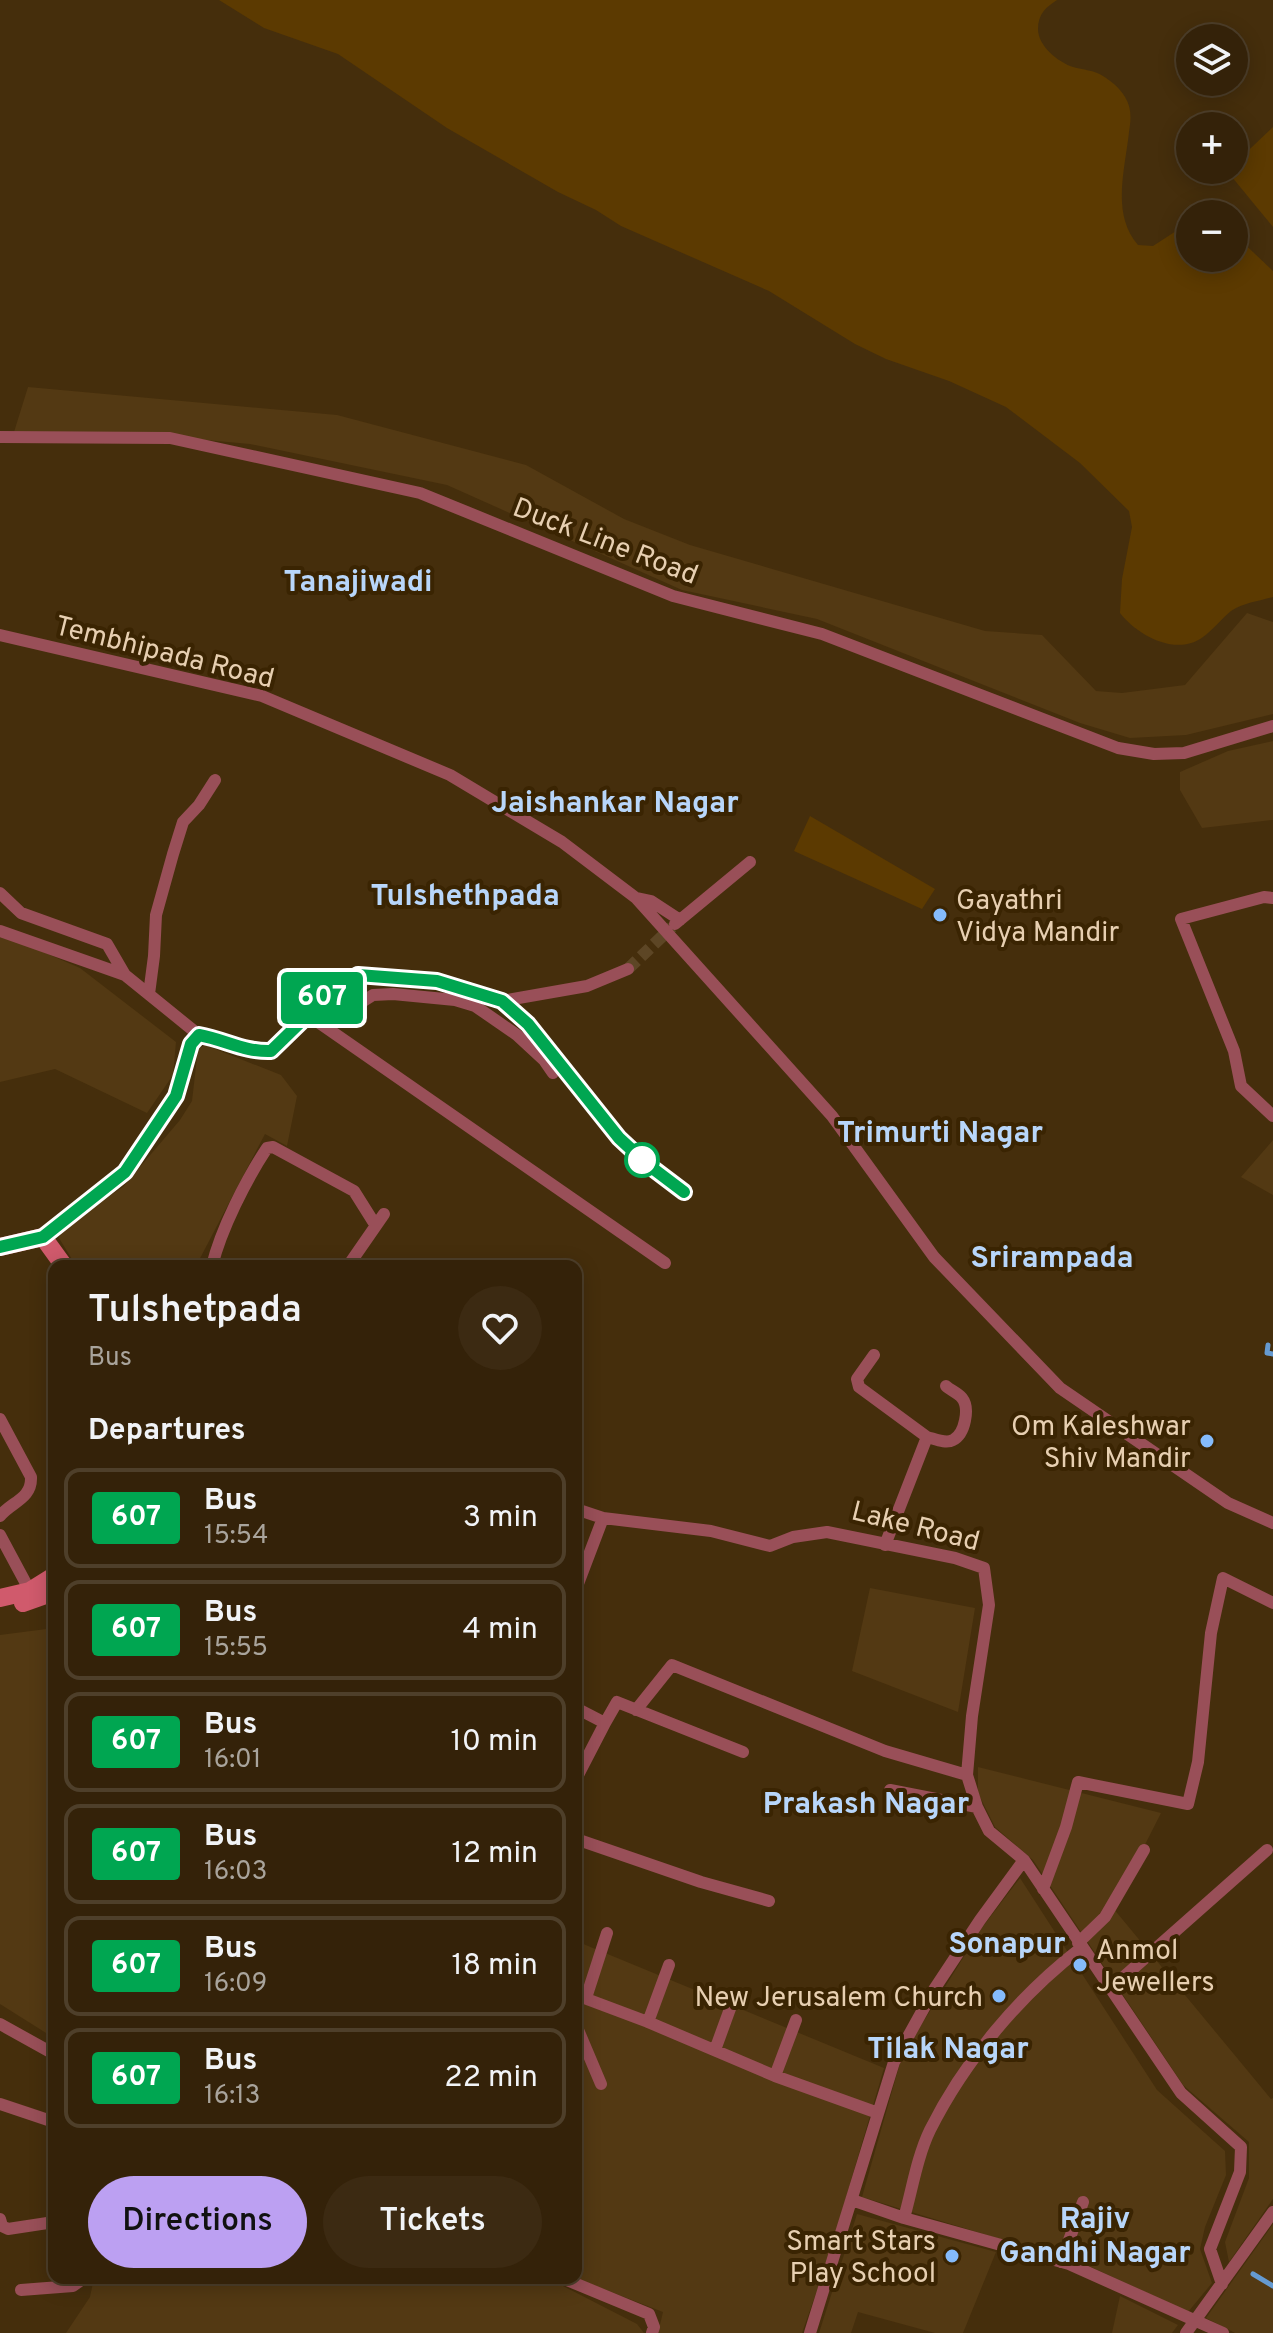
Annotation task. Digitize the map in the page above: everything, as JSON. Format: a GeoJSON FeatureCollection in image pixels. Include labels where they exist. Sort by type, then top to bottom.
{"type":"FeatureCollection","features":[{"type":"Feature","properties":{"kind":"street","name":"Duck Line Road"},"geometry":{"type":"LineString","coordinates":[[0,437],[170,438],[420,493],[673,596],[822,634],[1118,748],[1154,754],[1184,753],[1273,726]]}},
{"type":"Feature","properties":{"kind":"street","name":"Tembhipada Road"},"geometry":{"type":"LineString","coordinates":[[0,635],[262,696],[450,775],[562,842],[636,898]]}},
{"type":"Feature","properties":{"kind":"street"},"geometry":{"type":"LineString","coordinates":[[149,994],[156,915],[173,854],[183,822],[199,805],[215,780]]}},
{"type":"Feature","properties":{"kind":"street"},"geometry":{"type":"LineString","coordinates":[[636,898],[651,901],[678,922],[750,862]]}},
{"type":"Feature","properties":{"kind":"street"},"geometry":{"type":"LineString","coordinates":[[0,893],[21,913],[107,944],[125,975]]}},
{"type":"Feature","properties":{"kind":"street"},"geometry":{"type":"LineString","coordinates":[[1273,898],[1264,897],[1181,919],[1234,1051],[1241,1086],[1273,1116]]}},
{"type":"Feature","properties":{"kind":"street"},"geometry":{"type":"LineString","coordinates":[[636,898],[832,1116],[934,1257],[1060,1388],[1228,1503],[1273,1523]]}},
{"type":"Feature","properties":{"kind":"street"},"geometry":{"type":"LineString","coordinates":[[0,931],[125,975],[199,1035],[252,1052],[271,1051],[321,998],[358,975],[437,981],[502,1001],[528,1024],[619,1138],[684,1192]]}},
{"type":"Feature","properties":{"kind":"street"},"geometry":{"type":"LineString","coordinates":[[502,1001],[587,986],[628,969]]}},
{"type":"Feature","properties":{"kind":"street"},"geometry":{"type":"LineString","coordinates":[[324,1026],[373,995],[455,1000],[475,1006],[517,1035],[544,1060],[553,1073]]}},
{"type":"Feature","properties":{"kind":"street"},"geometry":{"type":"LineString","coordinates":[[308,1015],[665,1263]]}},
{"type":"Feature","properties":{"kind":"street"},"geometry":{"type":"LineString","coordinates":[[0,1247],[43,1237],[125,1172],[176,1096],[191,1044],[199,1035]]}},
{"type":"Feature","properties":{"kind":"street"},"geometry":{"type":"LineString","coordinates":[[213,1260],[241,1196],[267,1148],[273,1147],[354,1191],[376,1226]]}},
{"type":"Feature","properties":{"kind":"street"},"geometry":{"type":"LineString","coordinates":[[352,1260],[384,1214]]}},
{"type":"Feature","properties":{"kind":"street"},"geometry":{"type":"LineString","coordinates":[[43,1237],[60,1260]]}},
{"type":"Feature","properties":{"kind":"street"},"geometry":{"type":"LineString","coordinates":[[874,1355],[857,1379],[859,1387],[927,1437],[945,1442],[954,1440],[962,1431],[966,1406],[963,1399],[946,1386]]}},
{"type":"Feature","properties":{"kind":"street"},"geometry":{"type":"LineString","coordinates":[[0,1419],[32,1484],[21,1501],[0,1516]]}},
{"type":"Feature","properties":{"kind":"street"},"geometry":{"type":"LineString","coordinates":[[885,1545],[927,1437]]}},
{"type":"Feature","properties":{"kind":"street","name":"Lake Road"},"geometry":{"type":"LineString","coordinates":[[582,1511],[603,1518],[711,1531],[770,1546],[793,1537],[827,1532],[984,1568],[989,1605],[972,1716],[967,1775],[977,1807],[989,1831],[1024,1860],[1181,2093],[1241,2147],[1240,2172],[1210,2249],[1222,2284]]}},
{"type":"Feature","properties":{"kind":"street"},"geometry":{"type":"LineString","coordinates":[[582,1573],[603,1518]]}},
{"type":"Feature","properties":{"kind":"street"},"geometry":{"type":"LineString","coordinates":[[0,1535],[29,1593]]}},
{"type":"Feature","properties":{"kind":"street"},"geometry":{"type":"LineString","coordinates":[[1043,1889],[1066,1827],[1078,1782],[1188,1804],[1198,1762],[1211,1633],[1223,1578],[1273,1603]]}},
{"type":"Feature","properties":{"kind":"street"},"geometry":{"type":"LineString","coordinates":[[0,1608],[48,1580]]}},
{"type":"Feature","properties":{"kind":"street"},"geometry":{"type":"LineString","coordinates":[[0,1596],[48,1592]]}},
{"type":"Feature","properties":{"kind":"street"},"geometry":{"type":"LineString","coordinates":[[636,1710],[672,1665],[885,1751],[967,1775]]}},
{"type":"Feature","properties":{"kind":"street"},"geometry":{"type":"LineString","coordinates":[[582,1767],[617,1702],[743,1752]]}},
{"type":"Feature","properties":{"kind":"street"},"geometry":{"type":"LineString","coordinates":[[582,1711],[605,1723]]}},
{"type":"Feature","properties":{"kind":"street"},"geometry":{"type":"LineString","coordinates":[[890,1790],[977,1807]]}},
{"type":"Feature","properties":{"kind":"street"},"geometry":{"type":"LineString","coordinates":[[582,1841],[701,1882],[769,1901]]}},
{"type":"Feature","properties":{"kind":"street"},"geometry":{"type":"LineString","coordinates":[[904,2218],[929,2133],[962,2076],[1028,1992],[1080,1946],[1105,1917],[1144,1850]]}},
{"type":"Feature","properties":{"kind":"street"},"geometry":{"type":"LineString","coordinates":[[1110,1989],[1267,1850]]}},
{"type":"Feature","properties":{"kind":"street"},"geometry":{"type":"LineString","coordinates":[[810,2333],[894,2062],[914,2022],[980,1920],[1024,1860]]}},
{"type":"Feature","properties":{"kind":"street"},"geometry":{"type":"LineString","coordinates":[[582,1995],[607,1933]]}},
{"type":"Feature","properties":{"kind":"street"},"geometry":{"type":"LineString","coordinates":[[648,2022],[669,1965]]}},
{"type":"Feature","properties":{"kind":"street"},"geometry":{"type":"LineString","coordinates":[[715,2050],[735,1995]]}},
{"type":"Feature","properties":{"kind":"street"},"geometry":{"type":"LineString","coordinates":[[582,1997],[775,2076],[878,2113]]}},
{"type":"Feature","properties":{"kind":"street"},"geometry":{"type":"LineString","coordinates":[[775,2076],[796,2020]]}},
{"type":"Feature","properties":{"kind":"street"},"geometry":{"type":"LineString","coordinates":[[0,2024],[48,2051]]}},
{"type":"Feature","properties":{"kind":"street"},"geometry":{"type":"LineString","coordinates":[[582,2039],[601,2084]]}},
{"type":"Feature","properties":{"kind":"street"},"geometry":{"type":"LineString","coordinates":[[0,2104],[48,2120]]}},
{"type":"Feature","properties":{"kind":"street"},"geometry":{"type":"LineString","coordinates":[[852,2200],[904,2218],[1061,2262],[1223,2333]]}},
{"type":"Feature","properties":{"kind":"street"},"geometry":{"type":"LineString","coordinates":[[1061,2262],[1083,2202]]}},
{"type":"Feature","properties":{"kind":"street"},"geometry":{"type":"LineString","coordinates":[[1186,2333],[1273,2212]]}},
{"type":"Feature","properties":{"kind":"street"},"geometry":{"type":"LineString","coordinates":[[0,2219],[2,2226],[8,2229],[48,2223]]}},
{"type":"Feature","properties":{"kind":"street"},"geometry":{"type":"LineString","coordinates":[[21,2290],[76,2284]]}},
{"type":"Feature","properties":{"kind":"street"},"geometry":{"type":"LineString","coordinates":[[576,2284],[649,2314],[654,2327],[652,2333]]}},
{"type":"Feature","properties":{"kind":"shaded area"},"geometry":{"type":"Polygon","coordinates":[[[219,0],[1057,0],[1046,8],[1039,19],[1039,35],[1045,47],[1067,65],[1096,72],[1106,78],[1121,91],[1129,105],[1122,206],[1130,233],[1138,245],[1153,246],[1176,231],[1176,272],[1248,272],[1248,247],[1273,271],[1273,597],[1236,608],[1192,643],[1169,644],[1147,636],[1120,613],[1122,579],[1132,527],[1129,511],[1080,463],[1006,407],[949,381],[886,359],[855,344],[769,291],[621,226],[447,128],[338,54],[264,28],[219,0]]]}},
{"type":"Feature","properties":{"kind":"shaded area"},"geometry":{"type":"Polygon","coordinates":[[[1273,127],[1273,227],[1238,184],[1248,184],[1248,151],[1273,127]]]}},
{"type":"Feature","properties":{"kind":"shaded area"},"geometry":{"type":"Polygon","coordinates":[[[28,387],[337,415],[526,465],[624,519],[690,545],[985,631],[1042,635],[1096,691],[1122,693],[1185,685],[1247,613],[1273,622],[1273,714],[1186,735],[1130,738],[1080,723],[817,619],[682,590],[447,485],[250,444],[117,432],[14,432],[28,387]]]}},
{"type":"Feature","properties":{"kind":"shaded area"},"geometry":{"type":"Polygon","coordinates":[[[1273,741],[1273,820],[1202,828],[1180,790],[1180,772],[1228,751],[1273,741]]]}},
{"type":"Feature","properties":{"kind":"shaded area"},"geometry":{"type":"Polygon","coordinates":[[[810,816],[935,889],[922,909],[794,851],[810,816]]]}},
{"type":"Feature","properties":{"kind":"shaded area"},"geometry":{"type":"Polygon","coordinates":[[[0,933],[80,968],[176,1042],[173,1075],[147,1113],[55,1069],[0,1082],[0,933]]]}},
{"type":"Feature","properties":{"kind":"shaded area"},"geometry":{"type":"Polygon","coordinates":[[[205,1045],[281,1075],[297,1096],[287,1146],[265,1134],[199,1260],[72,1260],[59,1238],[64,1225],[123,1187],[180,1120],[192,1101],[198,1049],[205,1045]]]}},
{"type":"Feature","properties":{"kind":"shaded area"},"geometry":{"type":"Polygon","coordinates":[[[1273,1140],[1273,1195],[1241,1177],[1273,1140]]]}},
{"type":"Feature","properties":{"kind":"shaded area"},"geometry":{"type":"Polygon","coordinates":[[[870,1588],[975,1608],[958,1712],[852,1671],[870,1588]]]}},
{"type":"Feature","properties":{"kind":"shaded area"},"geometry":{"type":"Polygon","coordinates":[[[48,1629],[48,2034],[0,2004],[0,1635],[48,1629]]]}},
{"type":"Feature","properties":{"kind":"shaded area"},"geometry":{"type":"Polygon","coordinates":[[[978,1767],[1161,1813],[1113,1908],[1273,2098],[1273,2199],[1229,2262],[1225,2242],[1249,2178],[1249,2142],[1183,2085],[1033,1860],[995,1827],[978,1793],[978,1767]]]}},
{"type":"Feature","properties":{"kind":"shaded area"},"geometry":{"type":"Polygon","coordinates":[[[1020,1878],[1157,2090],[1225,2151],[1226,2175],[1205,2227],[1200,2249],[1212,2283],[1188,2312],[1089,2266],[862,2197],[902,2056],[981,1929],[1020,1878]]]}},
{"type":"Feature","properties":{"kind":"shaded area"},"geometry":{"type":"Polygon","coordinates":[[[582,1943],[884,2068],[828,2259],[802,2333],[658,2333],[663,2312],[582,2281],[582,1943]]]}},
{"type":"Feature","properties":{"kind":"shaded area"},"geometry":{"type":"Polygon","coordinates":[[[857,2214],[996,2252],[963,2333],[935,2333],[858,2312],[851,2333],[819,2333],[857,2214]]]}},
{"type":"Feature","properties":{"kind":"shaded area"},"geometry":{"type":"Polygon","coordinates":[[[1273,2224],[1273,2333],[1235,2333],[1206,2318],[1273,2224]]]}},
{"type":"Feature","properties":{"kind":"shaded area"},"geometry":{"type":"Polygon","coordinates":[[[93,2284],[557,2284],[637,2324],[644,2333],[66,2333],[90,2297],[93,2284]]]}},
{"type":"Feature","properties":{"kind":"shaded area"},"geometry":{"type":"Polygon","coordinates":[[[1120,2296],[1178,2325],[1172,2333],[1112,2333],[1120,2296]]]}},
{"type":"Feature","properties":{"kind":"waterway"},"geometry":{"type":"LineString","coordinates":[[1268,1345],[1267,1353],[1273,1354]]}},
{"type":"Feature","properties":{"kind":"waterway"},"geometry":{"type":"LineString","coordinates":[[1253,2274],[1273,2286]]}},
{"type":"Feature","properties":{"kind":"tunnel"},"geometry":{"type":"LineString","coordinates":[[628,969],[672,927]]}},
{"type":"Feature","properties":{"kind":"bus line","name":"607"},"geometry":{"type":"LineString","coordinates":[[0,1247],[43,1237],[125,1172],[176,1096],[191,1044],[199,1035],[252,1052],[271,1051],[321,998],[358,975],[437,981],[502,1001],[528,1024],[619,1138],[684,1192]]}},
{"type":"Feature","properties":{"kind":"place","name":"Gayathri Vidya Mandir"},"geometry":{"type":"Point","coordinates":[940,915]}},
{"type":"Feature","properties":{"kind":"place","name":"Om Kaleshwar Shiv Mandir"},"geometry":{"type":"Point","coordinates":[1207,1441]}},
{"type":"Feature","properties":{"kind":"place","name":"Anmol Jewellers"},"geometry":{"type":"Point","coordinates":[1080,1965]}},
{"type":"Feature","properties":{"kind":"place","name":"New Jerusalem Church"},"geometry":{"type":"Point","coordinates":[999,1996]}},
{"type":"Feature","properties":{"kind":"place","name":"Smart Stars Play School"},"geometry":{"type":"Point","coordinates":[952,2256]}},
{"type":"Feature","properties":{"kind":"district","name":"Tanajiwadi"},"geometry":{"type":"Point","coordinates":[358,581]}},
{"type":"Feature","properties":{"kind":"district","name":"Jaishankar Nagar"},"geometry":{"type":"Point","coordinates":[615,802]}},
{"type":"Feature","properties":{"kind":"district","name":"Tulshethpada"},"geometry":{"type":"Point","coordinates":[465,895]}},
{"type":"Feature","properties":{"kind":"district","name":"Trimurti Nagar"},"geometry":{"type":"Point","coordinates":[940,1132]}},
{"type":"Feature","properties":{"kind":"district","name":"Srirampada"},"geometry":{"type":"Point","coordinates":[1052,1257]}},
{"type":"Feature","properties":{"kind":"district","name":"Prakash Nagar"},"geometry":{"type":"Point","coordinates":[866,1803]}},
{"type":"Feature","properties":{"kind":"district","name":"Sonapur"},"geometry":{"type":"Point","coordinates":[1007,1943]}},
{"type":"Feature","properties":{"kind":"district","name":"Tilak Nagar"},"geometry":{"type":"Point","coordinates":[948,2048]}},
{"type":"Feature","properties":{"kind":"district","name":"Rajiv Gandhi Nagar"},"geometry":{"type":"Point","coordinates":[1095,2235]}}]}
